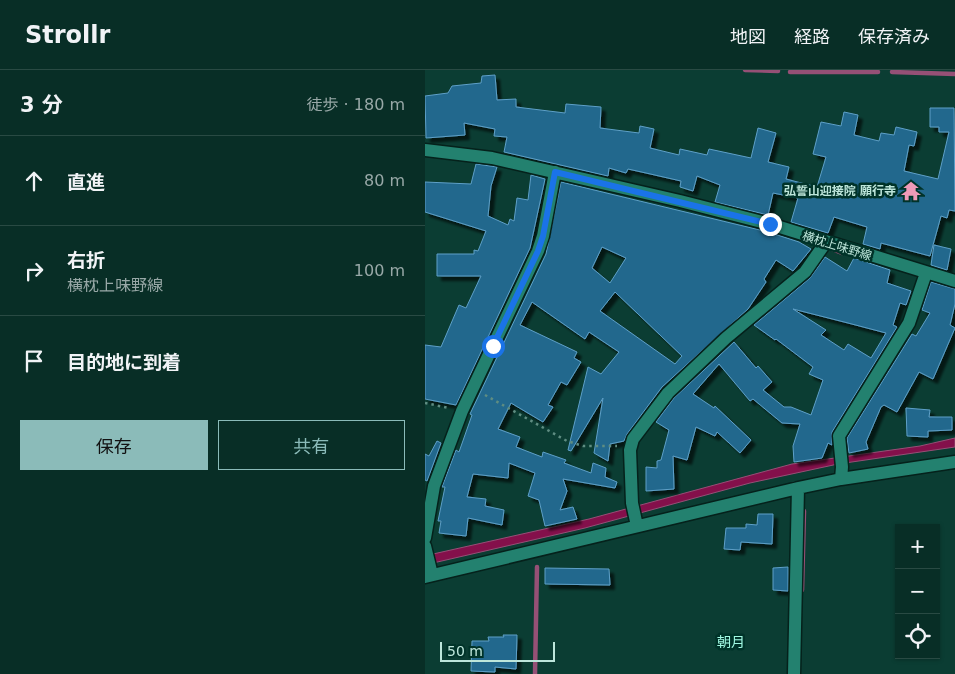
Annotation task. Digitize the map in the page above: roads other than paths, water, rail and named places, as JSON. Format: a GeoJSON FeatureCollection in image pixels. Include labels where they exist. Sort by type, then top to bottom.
{"type":"FeatureCollection","features":[{"type":"Feature","properties":{"kind":"street","name":"横枕上味野線"},"geometry":{"type":"LineString","coordinates":[[425,150],[492,158],[743,217],[926,273],[954,279]]}},
{"type":"Feature","properties":{"kind":"street"},"geometry":{"type":"LineString","coordinates":[[425,538],[434,486],[462,411],[532,267],[543,236],[555,172]]}},
{"type":"Feature","properties":{"kind":"street"},"geometry":{"type":"LineString","coordinates":[[637,526],[632,503],[631,444],[668,393],[754,313],[805,272],[827,242]]}},
{"type":"Feature","properties":{"kind":"street"},"geometry":{"type":"LineString","coordinates":[[841,479],[842,466],[839,436],[909,323],[926,273]]}},
{"type":"Feature","properties":{"kind":"street"},"geometry":{"type":"LineString","coordinates":[[425,546],[428,576],[798,488],[841,479],[955,462]]}},
{"type":"Feature","properties":{"kind":"street"},"geometry":{"type":"LineString","coordinates":[[794,674],[798,488]]}},
{"type":"Feature","properties":{"kind":"waterway"},"geometry":{"type":"LineString","coordinates":[[745,70],[778,71]]}},
{"type":"Feature","properties":{"kind":"waterway"},"geometry":{"type":"LineString","coordinates":[[790,72],[878,72]]}},
{"type":"Feature","properties":{"kind":"waterway"},"geometry":{"type":"LineString","coordinates":[[892,72],[955,74]]}},
{"type":"Feature","properties":{"kind":"waterway"},"geometry":{"type":"LineString","coordinates":[[832,249],[842,253]]}},
{"type":"Feature","properties":{"kind":"waterway"},"geometry":{"type":"LineString","coordinates":[[802,590],[804,511]]}},
{"type":"Feature","properties":{"kind":"waterway"},"geometry":{"type":"LineString","coordinates":[[535,674],[537,567]]}},
{"type":"Feature","properties":{"kind":"place","name":"弘誓山迎接院 願行寺"},"geometry":{"type":"Point","coordinates":[911,191]}},
{"type":"Feature","properties":{"kind":"district","name":"朝月"},"geometry":{"type":"Point","coordinates":[731,642]}}]}
